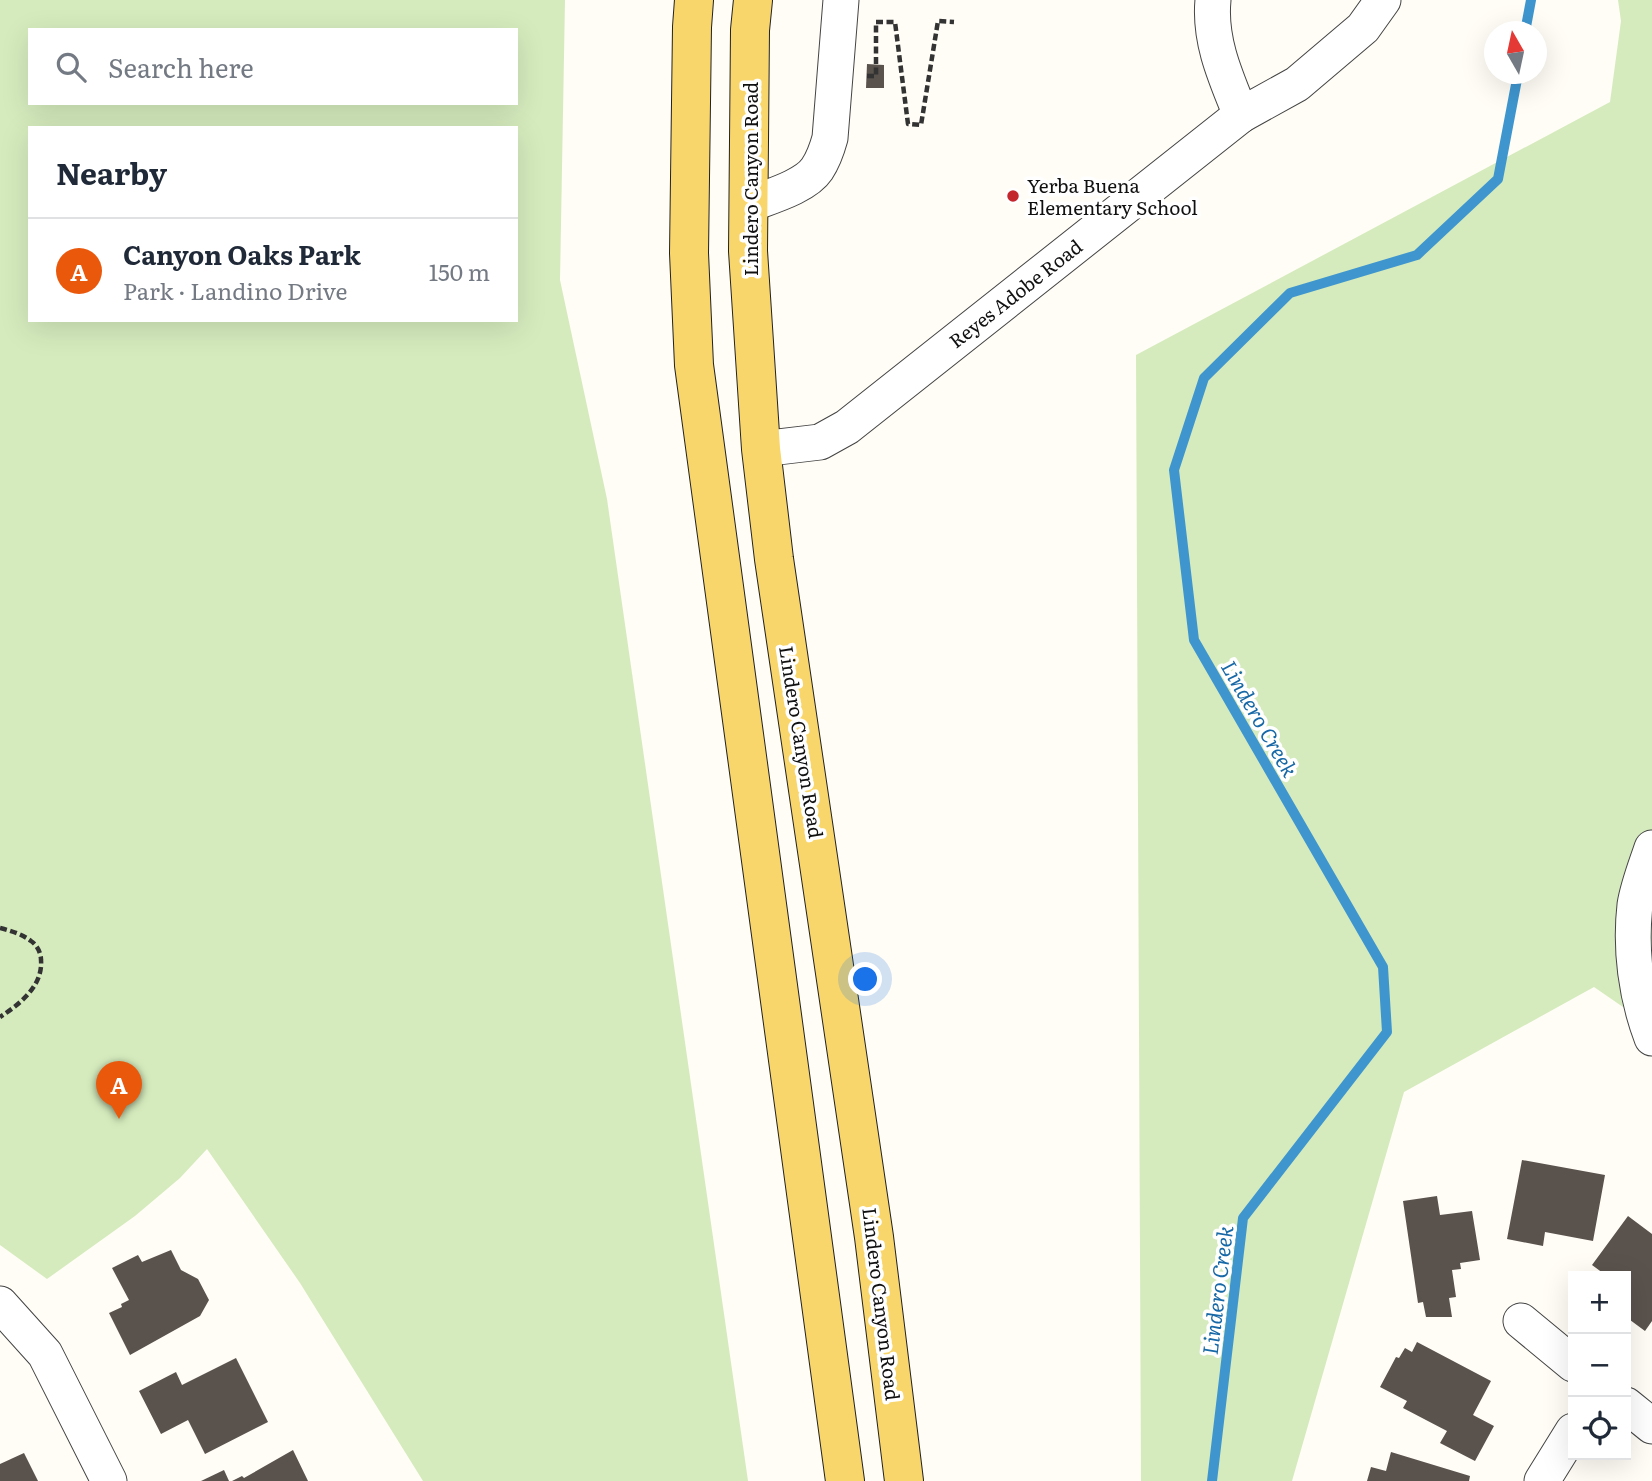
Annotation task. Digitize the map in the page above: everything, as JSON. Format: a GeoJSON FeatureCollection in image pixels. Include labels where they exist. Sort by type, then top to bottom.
{"type":"FeatureCollection","features":[{"type":"Feature","properties":{"kind":"main road"},"geometry":{"type":"LineString","coordinates":[[694,0],[689,253],[694,365],[845,1481]]}},
{"type":"Feature","properties":{"kind":"main road","name":"Lindero Canyon Road"},"geometry":{"type":"LineString","coordinates":[[753,0],[750,30],[748,251],[761,449],[774,559],[874,1237],[904,1481]]}},
{"type":"Feature","properties":{"kind":"main road"},"geometry":{"type":"LineString","coordinates":[[755,817],[812,808]]}},
{"type":"Feature","properties":{"kind":"street"},"geometry":{"type":"LineString","coordinates":[[748,205],[792,188],[816,171],[830,138],[841,0]]}},
{"type":"Feature","properties":{"kind":"street"},"geometry":{"type":"LineString","coordinates":[[1213,0],[1214,35],[1220,64],[1241,115]]}},
{"type":"Feature","properties":{"kind":"street","name":"Reyes Adobe Road"},"geometry":{"type":"LineString","coordinates":[[761,449],[820,442],[847,427],[1241,115],[1297,84],[1363,28],[1383,0]]}},
{"type":"Feature","properties":{"kind":"street"},"geometry":{"type":"LineString","coordinates":[[1652,848],[1636,902],[1633,952],[1643,1014],[1652,1038]]}},
{"type":"Feature","properties":{"kind":"street"},"geometry":{"type":"LineString","coordinates":[[0,1304],[45,1354],[109,1481]]}},
{"type":"Feature","properties":{"kind":"street"},"geometry":{"type":"LineString","coordinates":[[1521,1321],[1568,1360]]}},
{"type":"Feature","properties":{"kind":"street"},"geometry":{"type":"LineString","coordinates":[[1631,1409],[1652,1426]]}},
{"type":"Feature","properties":{"kind":"street"},"geometry":{"type":"LineString","coordinates":[[1542,1481],[1568,1439]]}},
{"type":"Feature","properties":{"kind":"path"},"geometry":{"type":"LineString","coordinates":[[835,75],[876,76],[876,22],[895,22],[908,124],[921,125],[938,21],[954,22]]}},
{"type":"Feature","properties":{"kind":"path"},"geometry":{"type":"LineString","coordinates":[[0,928],[34,942],[41,954],[42,971],[34,987],[18,1005],[0,1017]]}},
{"type":"Feature","properties":{"kind":"green space"},"geometry":{"type":"Polygon","coordinates":[[[0,0],[565,0],[560,280],[607,499],[748,1481],[423,1481],[300,1283],[207,1149],[180,1178],[135,1216],[47,1279],[0,1245],[0,0]]]}},
{"type":"Feature","properties":{"kind":"green space"},"geometry":{"type":"Polygon","coordinates":[[[1618,0],[1652,0],[1652,1027],[1594,987],[1404,1092],[1292,1481],[1141,1481],[1136,355],[1610,102],[1621,21],[1618,0]]]}},
{"type":"Feature","properties":{"kind":"building"},"geometry":{"type":"Polygon","coordinates":[[[867,64],[884,65],[884,88],[866,88],[867,64]]]}},
{"type":"Feature","properties":{"kind":"building"},"geometry":{"type":"Polygon","coordinates":[[[1522,1160],[1605,1175],[1593,1241],[1545,1232],[1543,1246],[1507,1239],[1522,1160]]]}},
{"type":"Feature","properties":{"kind":"building"},"geometry":{"type":"Polygon","coordinates":[[[1437,1196],[1440,1215],[1472,1211],[1480,1260],[1460,1263],[1461,1269],[1452,1270],[1456,1297],[1449,1298],[1452,1317],[1426,1317],[1423,1302],[1418,1303],[1403,1201],[1437,1196]]]}},
{"type":"Feature","properties":{"kind":"building"},"geometry":{"type":"Polygon","coordinates":[[[1628,1216],[1652,1234],[1652,1321],[1645,1331],[1631,1321],[1631,1271],[1600,1271],[1592,1265],[1628,1216]]]}},
{"type":"Feature","properties":{"kind":"building"},"geometry":{"type":"Polygon","coordinates":[[[171,1250],[181,1270],[198,1279],[209,1300],[200,1316],[130,1355],[109,1313],[129,1300],[112,1268],[138,1255],[142,1262],[171,1250]]]}},
{"type":"Feature","properties":{"kind":"building"},"geometry":{"type":"Polygon","coordinates":[[[1417,1342],[1491,1381],[1473,1415],[1494,1426],[1475,1461],[1440,1443],[1447,1431],[1403,1408],[1407,1401],[1380,1387],[1396,1357],[1399,1358],[1405,1348],[1412,1352],[1417,1342]]]}},
{"type":"Feature","properties":{"kind":"building"},"geometry":{"type":"Polygon","coordinates":[[[236,1358],[268,1422],[205,1454],[188,1420],[161,1434],[139,1391],[176,1372],[182,1385],[236,1358]]]}},
{"type":"Feature","properties":{"kind":"building"},"geometry":{"type":"Polygon","coordinates":[[[293,1450],[308,1481],[232,1481],[242,1476],[244,1478],[293,1450]]]}},
{"type":"Feature","properties":{"kind":"building"},"geometry":{"type":"Polygon","coordinates":[[[1391,1452],[1470,1476],[1469,1481],[1367,1481],[1371,1467],[1386,1471],[1391,1452]]]}},
{"type":"Feature","properties":{"kind":"building"},"geometry":{"type":"Polygon","coordinates":[[[24,1453],[38,1481],[0,1481],[0,1464],[24,1453]]]}},
{"type":"Feature","properties":{"kind":"building"},"geometry":{"type":"Polygon","coordinates":[[[224,1470],[229,1481],[201,1481],[224,1470]]]}},
{"type":"Feature","properties":{"kind":"waterway","name":"Lindero Creek"},"geometry":{"type":"LineString","coordinates":[[1527,21],[1531,0]]}},
{"type":"Feature","properties":{"kind":"waterway","name":"Lindero Creek"},"geometry":{"type":"LineString","coordinates":[[1212,1481],[1243,1218],[1387,1032],[1383,967],[1194,640],[1174,470],[1204,378],[1290,293],[1417,255],[1498,179],[1516,84]]}},
{"type":"Feature","properties":{"kind":"place","name":"Yerba Buena Elementary School"},"geometry":{"type":"Point","coordinates":[1013,196]}},
{"type":"Feature","properties":{"kind":"place","name":"Canyon Oaks Park"},"geometry":{"type":"Point","coordinates":[119,1119]}}]}
